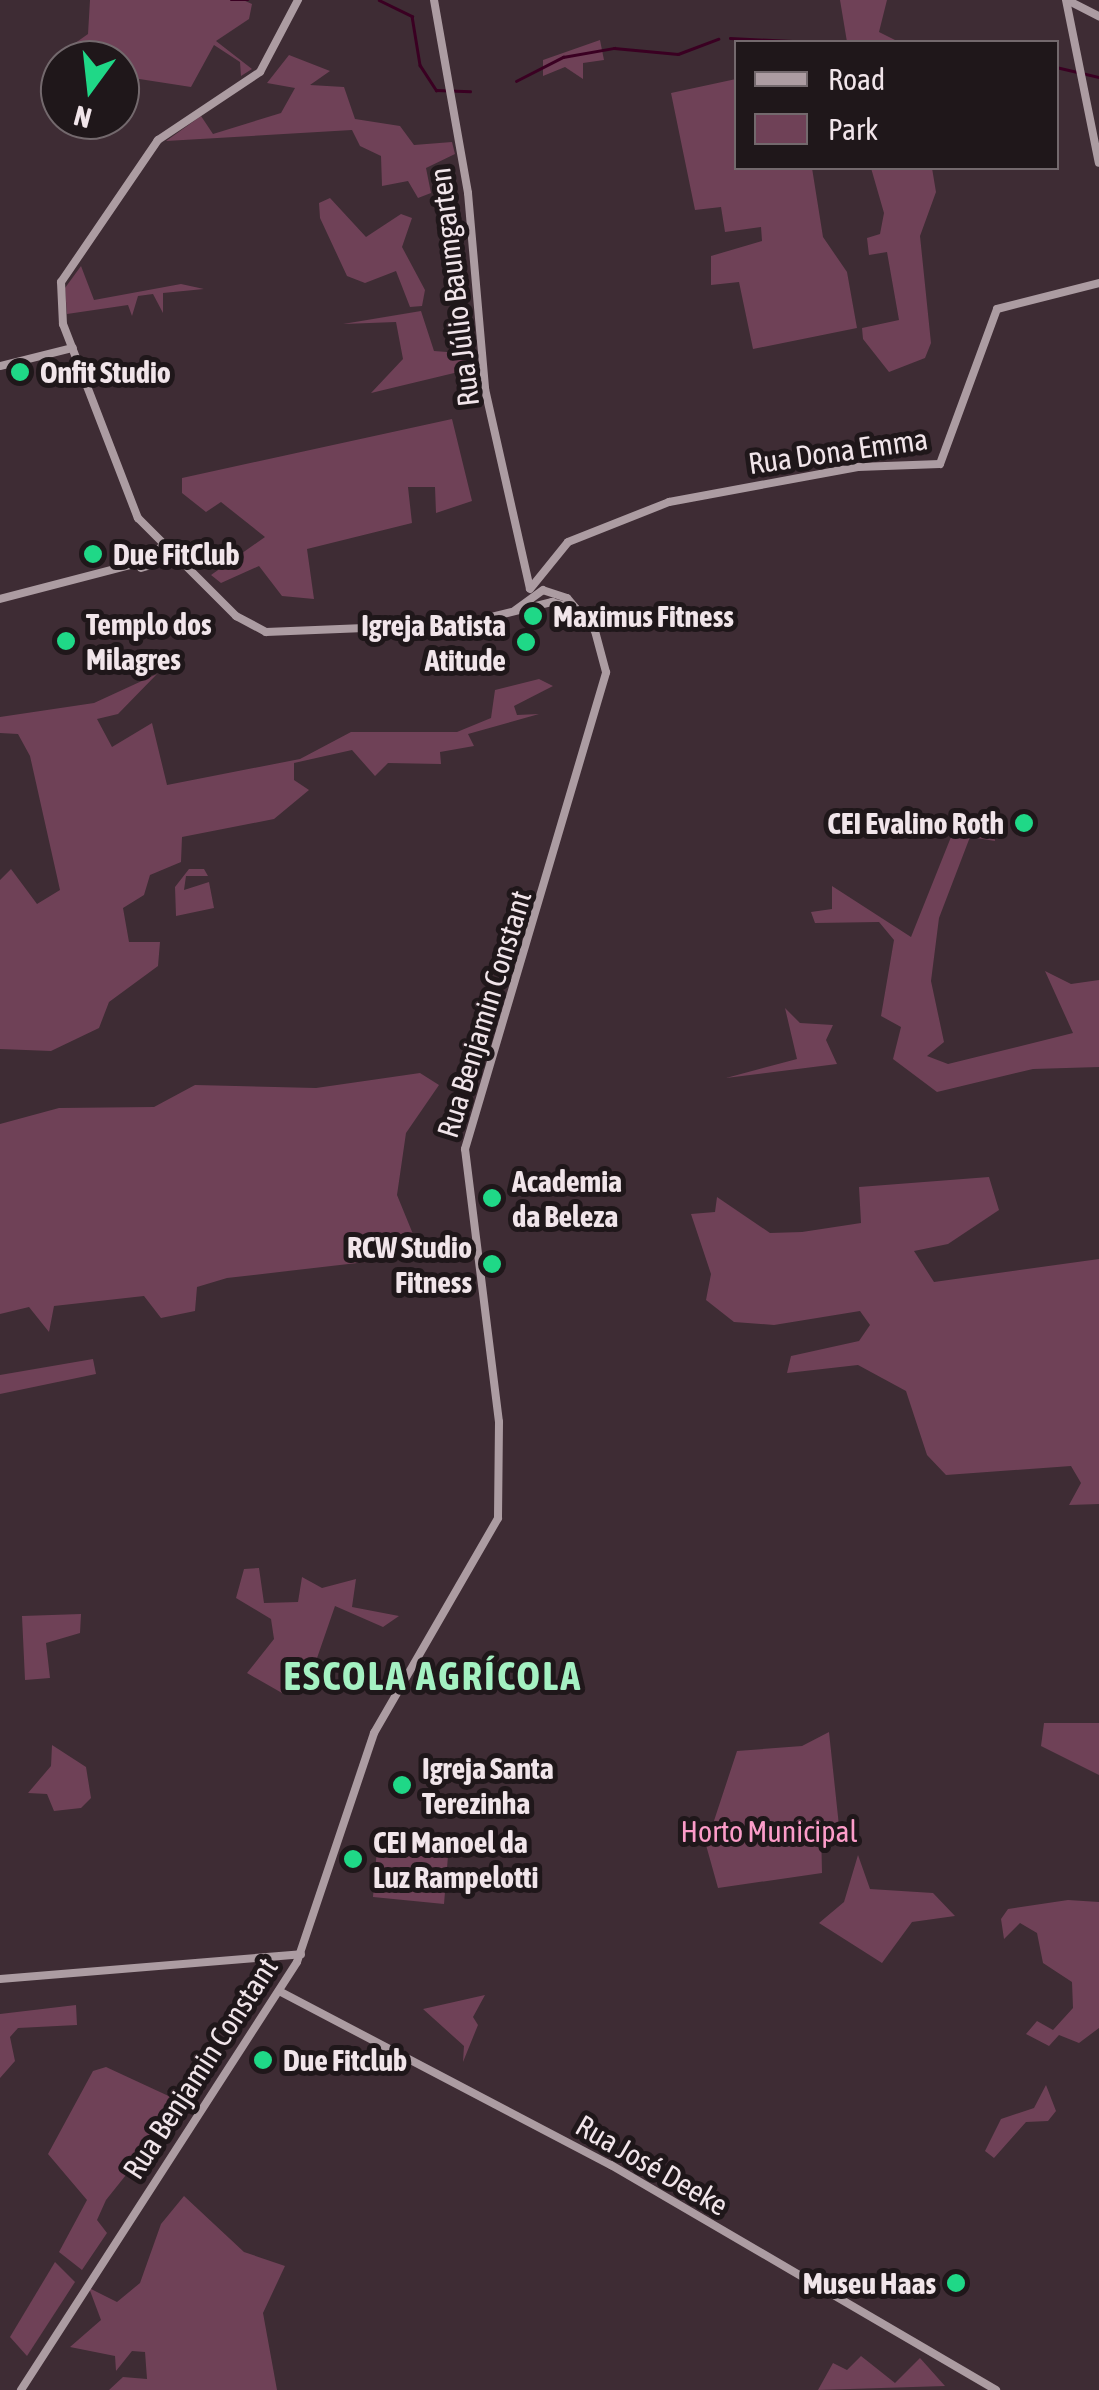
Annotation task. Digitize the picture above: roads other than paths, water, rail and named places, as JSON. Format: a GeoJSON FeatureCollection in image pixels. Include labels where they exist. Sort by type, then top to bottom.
{"type":"FeatureCollection","features":[{"type":"Feature","properties":{"kind":"main road"},"geometry":{"type":"LineString","coordinates":[[298,0],[260,72],[164,134],[134,187],[77,248],[59,303],[133,508],[174,558],[266,632],[463,624],[552,602],[583,614]]}},
{"type":"Feature","properties":{"kind":"main road","name":"Rua Júlio Baumgarten"},"geometry":{"type":"LineString","coordinates":[[434,0],[452,93],[480,358],[531,592]]}},
{"type":"Feature","properties":{"kind":"main road"},"geometry":{"type":"LineString","coordinates":[[1066,0],[1099,16]]}},
{"type":"Feature","properties":{"kind":"main road"},"geometry":{"type":"LineString","coordinates":[[1066,0],[1099,163]]}},
{"type":"Feature","properties":{"kind":"main road","name":"Rua Dona Emma"},"geometry":{"type":"LineString","coordinates":[[531,592],[575,538],[669,502],[858,467],[940,464],[997,309],[1099,282]]}},
{"type":"Feature","properties":{"kind":"main road"},"geometry":{"type":"LineString","coordinates":[[0,366],[73,348]]}},
{"type":"Feature","properties":{"kind":"main road"},"geometry":{"type":"LineString","coordinates":[[97,576],[146,562],[162,546]]}},
{"type":"Feature","properties":{"kind":"main road"},"geometry":{"type":"LineString","coordinates":[[0,600],[174,558]]}},
{"type":"Feature","properties":{"kind":"main road"},"geometry":{"type":"LineString","coordinates":[[552,602],[557,591],[555,563]]}},
{"type":"Feature","properties":{"kind":"main road"},"geometry":{"type":"LineString","coordinates":[[525,568],[541,578]]}},
{"type":"Feature","properties":{"kind":"main road","name":"Rua Benjamin Constant"},"geometry":{"type":"LineString","coordinates":[[22,2390],[301,1954],[374,1733],[498,1518],[500,1437],[465,1149],[603,690],[605,653],[583,614],[541,578]]}},
{"type":"Feature","properties":{"kind":"main road"},"geometry":{"type":"LineString","coordinates":[[516,610],[531,592],[557,591]]}},
{"type":"Feature","properties":{"kind":"main road"},"geometry":{"type":"LineString","coordinates":[[531,592],[540,604]]}},
{"type":"Feature","properties":{"kind":"main road"},"geometry":{"type":"LineString","coordinates":[[0,1979],[301,1954]]}},
{"type":"Feature","properties":{"kind":"main road","name":"Rua José Deeke"},"geometry":{"type":"LineString","coordinates":[[279,1991],[610,2165],[996,2390]]}},
{"type":"Feature","properties":{"kind":"waterway"},"geometry":{"type":"LineString","coordinates":[[231,0],[248,0]]}},
{"type":"Feature","properties":{"kind":"waterway"},"geometry":{"type":"LineString","coordinates":[[379,0],[412,16],[420,65],[436,90],[470,91]]}},
{"type":"Feature","properties":{"kind":"waterway"},"geometry":{"type":"LineString","coordinates":[[730,38],[771,40]]}},
{"type":"Feature","properties":{"kind":"waterway"},"geometry":{"type":"LineString","coordinates":[[516,81],[563,57],[614,48],[678,54],[718,39]]}},
{"type":"Feature","properties":{"kind":"waterway"},"geometry":{"type":"LineString","coordinates":[[1059,68],[1099,77]]}},
{"type":"Feature","properties":{"kind":"place","name":"Onfit Studio"},"geometry":{"type":"Point","coordinates":[20,372]}},
{"type":"Feature","properties":{"kind":"place","name":"Due FitClub"},"geometry":{"type":"Point","coordinates":[93,554]}},
{"type":"Feature","properties":{"kind":"place","name":"Maximus Fitness"},"geometry":{"type":"Point","coordinates":[533,616]}},
{"type":"Feature","properties":{"kind":"place","name":"Templo dos Milagres"},"geometry":{"type":"Point","coordinates":[66,641]}},
{"type":"Feature","properties":{"kind":"place","name":"Igreja Batista Atitude"},"geometry":{"type":"Point","coordinates":[526,642]}},
{"type":"Feature","properties":{"kind":"place","name":"CEI Evalino Roth"},"geometry":{"type":"Point","coordinates":[1024,823]}},
{"type":"Feature","properties":{"kind":"place","name":"Academia da Beleza"},"geometry":{"type":"Point","coordinates":[492,1198]}},
{"type":"Feature","properties":{"kind":"place","name":"RCW Studio Fitness"},"geometry":{"type":"Point","coordinates":[492,1264]}},
{"type":"Feature","properties":{"kind":"place","name":"Igreja Santa Terezinha"},"geometry":{"type":"Point","coordinates":[402,1785]}},
{"type":"Feature","properties":{"kind":"place","name":"CEI Manoel da Luz Rampelotti"},"geometry":{"type":"Point","coordinates":[353,1859]}},
{"type":"Feature","properties":{"kind":"place","name":"Due Fitclub"},"geometry":{"type":"Point","coordinates":[263,2060]}},
{"type":"Feature","properties":{"kind":"place","name":"Museu Haas"},"geometry":{"type":"Point","coordinates":[956,2283]}},
{"type":"Feature","properties":{"kind":"district","name":"ESCOLA AGRÍCOLA"},"geometry":{"type":"Point","coordinates":[433,1676]}},
{"type":"Feature","properties":{"kind":"park label","name":"Horto Municipal"},"geometry":{"type":"Point","coordinates":[769,1831]}}]}
